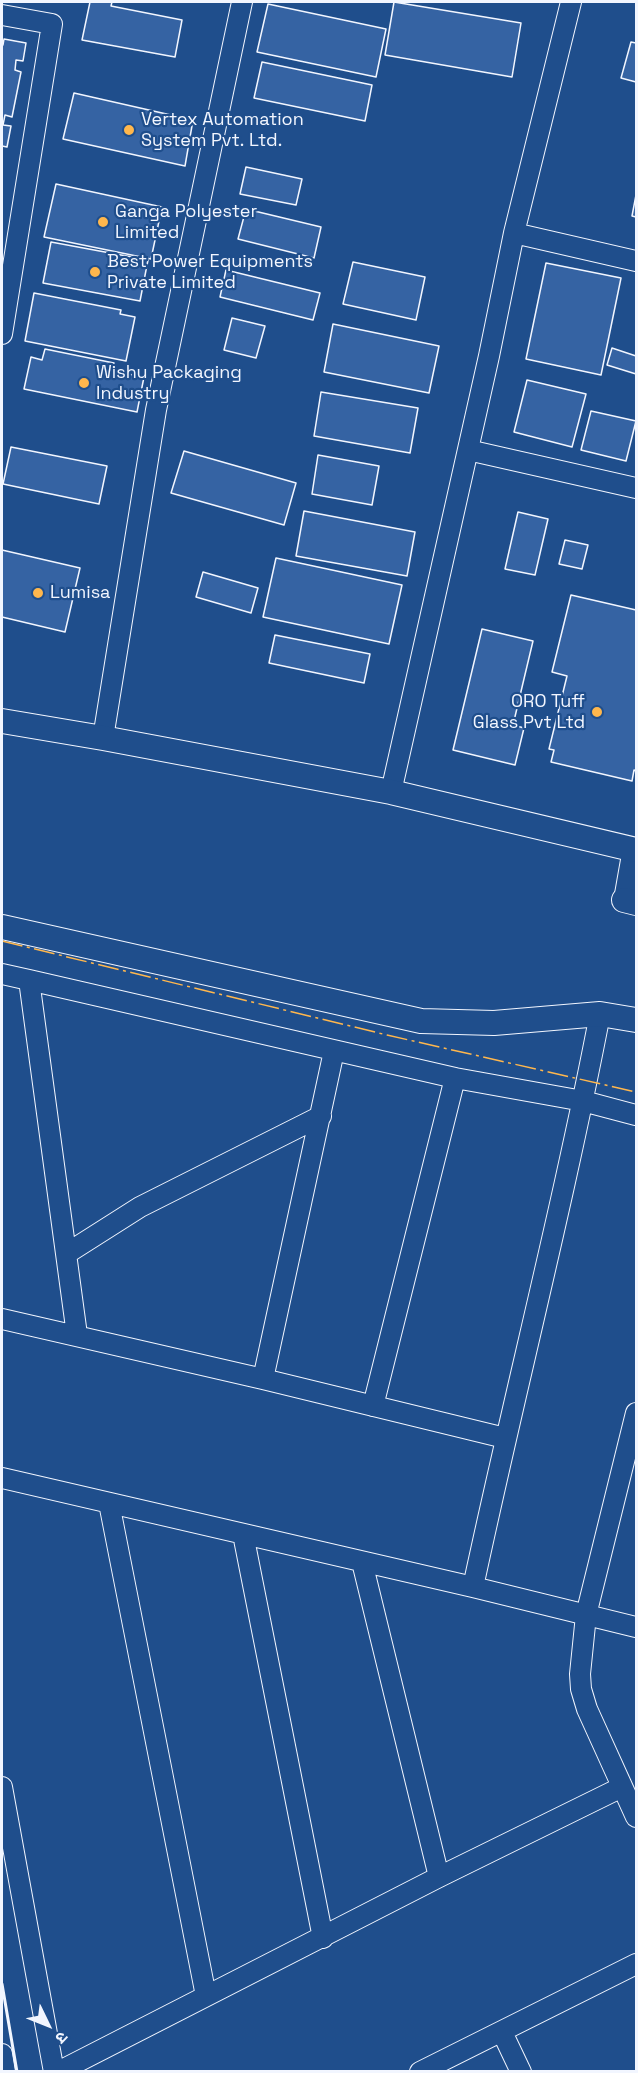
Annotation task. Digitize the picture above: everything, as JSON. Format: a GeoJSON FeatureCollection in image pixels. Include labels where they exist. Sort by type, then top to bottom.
{"type":"FeatureCollection","features":[{"type":"Feature","properties":{"kind":"main road"},"geometry":{"type":"LineString","coordinates":[[2,721],[391,792],[635,849]]}},
{"type":"Feature","properties":{"kind":"main road"},"geometry":{"type":"LineString","coordinates":[[2,927],[421,1021],[494,1023],[600,1014],[636,1020]]}},
{"type":"Feature","properties":{"kind":"street"},"geometry":{"type":"LineString","coordinates":[[103,738],[156,410],[242,2]]}},
{"type":"Feature","properties":{"kind":"street"},"geometry":{"type":"LineString","coordinates":[[391,792],[514,233],[571,2]]}},
{"type":"Feature","properties":{"kind":"street"},"geometry":{"type":"LineString","coordinates":[[2,15],[52,24],[2,330]]}},
{"type":"Feature","properties":{"kind":"street"},"geometry":{"type":"LineString","coordinates":[[514,233],[636,261]]}},
{"type":"Feature","properties":{"kind":"street"},"geometry":{"type":"LineString","coordinates":[[468,450],[636,488]]}},
{"type":"Feature","properties":{"kind":"street"},"geometry":{"type":"LineString","coordinates":[[630,901],[635,849]]}},
{"type":"Feature","properties":{"kind":"street"},"geometry":{"type":"LineString","coordinates":[[2,974],[455,1078],[584,1101],[636,1115]]}},
{"type":"Feature","properties":{"kind":"street"},"geometry":{"type":"LineString","coordinates":[[29,980],[76,1335]]}},
{"type":"Feature","properties":{"kind":"street"},"geometry":{"type":"LineString","coordinates":[[473,1587],[505,1438],[584,1101],[600,1014]]}},
{"type":"Feature","properties":{"kind":"street"},"geometry":{"type":"LineString","coordinates":[[263,1379],[334,1051]]}},
{"type":"Feature","properties":{"kind":"street"},"geometry":{"type":"LineString","coordinates":[[373,1406],[455,1078]]}},
{"type":"Feature","properties":{"kind":"street"},"geometry":{"type":"LineString","coordinates":[[66,1254],[140,1207],[321,1116]]}},
{"type":"Feature","properties":{"kind":"street"},"geometry":{"type":"LineString","coordinates":[[2,1319],[505,1438]]}},
{"type":"Feature","properties":{"kind":"street"},"geometry":{"type":"LineString","coordinates":[[636,1413],[586,1615],[580,1674],[587,1709],[636,1817]]}},
{"type":"Feature","properties":{"kind":"street"},"geometry":{"type":"LineString","coordinates":[[2,1478],[636,1627]]}},
{"type":"Feature","properties":{"kind":"street"},"geometry":{"type":"LineString","coordinates":[[109,1503],[206,1996]]}},
{"type":"Feature","properties":{"kind":"street"},"geometry":{"type":"LineString","coordinates":[[243,1534],[323,1938]]}},
{"type":"Feature","properties":{"kind":"street"},"geometry":{"type":"LineString","coordinates":[[362,1562],[439,1877]]}},
{"type":"Feature","properties":{"kind":"street"},"geometry":{"type":"LineString","coordinates":[[2,1787],[56,2072],[439,1877],[622,1787]]}},
{"type":"Feature","properties":{"kind":"street"},"geometry":{"type":"LineString","coordinates":[[420,2072],[636,1964]]}},
{"type":"Feature","properties":{"kind":"street"},"geometry":{"type":"LineString","coordinates":[[502,2032],[521,2072]]}},
{"type":"Feature","properties":{"kind":"street"},"geometry":{"type":"LineString","coordinates":[[2,2054],[5,2072]]}},
{"type":"Feature","properties":{"kind":"building"},"geometry":{"type":"Polygon","coordinates":[[[90,2],[112,2],[111,6],[182,20],[175,57],[82,40],[90,2]]]}},
{"type":"Feature","properties":{"kind":"building"},"geometry":{"type":"Polygon","coordinates":[[[394,2],[521,23],[512,77],[385,55],[394,2]]]}},
{"type":"Feature","properties":{"kind":"building"},"geometry":{"type":"Polygon","coordinates":[[[268,4],[386,29],[376,77],[257,52],[268,4]]]}},
{"type":"Feature","properties":{"kind":"building"},"geometry":{"type":"Polygon","coordinates":[[[4,39],[26,43],[23,61],[16,60],[15,70],[21,72],[12,117],[5,115],[3,125],[11,126],[7,147],[2,146],[2,44],[4,39]]]}},
{"type":"Feature","properties":{"kind":"building"},"geometry":{"type":"Polygon","coordinates":[[[631,42],[636,43],[636,82],[621,78],[631,42]]]}},
{"type":"Feature","properties":{"kind":"building"},"geometry":{"type":"Polygon","coordinates":[[[262,62],[372,85],[365,121],[254,98],[262,62]]]}},
{"type":"Feature","properties":{"kind":"building","name":"Vertex Automation System Pvt. Ltd."},"geometry":{"type":"Polygon","coordinates":[[[74,93],[193,120],[185,166],[63,139],[74,93]]]}},
{"type":"Feature","properties":{"kind":"building"},"geometry":{"type":"Polygon","coordinates":[[[246,167],[302,179],[296,205],[240,194],[246,167]]]}},
{"type":"Feature","properties":{"kind":"building","name":"Ganga Polyester Limited"},"geometry":{"type":"Polygon","coordinates":[[[56,184],[162,207],[151,259],[44,237],[56,184]]]}},
{"type":"Feature","properties":{"kind":"building"},"geometry":{"type":"Polygon","coordinates":[[[636,195],[636,217],[632,216],[636,195]]]}},
{"type":"Feature","properties":{"kind":"building"},"geometry":{"type":"Polygon","coordinates":[[[246,209],[321,227],[314,258],[238,239],[246,209]]]}},
{"type":"Feature","properties":{"kind":"building","name":"Best Power Equipments Private Limited"},"geometry":{"type":"Polygon","coordinates":[[[51,242],[148,260],[140,301],[43,283],[51,242]]]}},
{"type":"Feature","properties":{"kind":"building"},"geometry":{"type":"Polygon","coordinates":[[[353,262],[425,277],[416,320],[343,304],[353,262]]]}},
{"type":"Feature","properties":{"kind":"building"},"geometry":{"type":"Polygon","coordinates":[[[546,263],[621,278],[601,375],[526,359],[546,263]]]}},
{"type":"Feature","properties":{"kind":"building"},"geometry":{"type":"Polygon","coordinates":[[[226,270],[320,293],[313,320],[220,297],[226,270]]]}},
{"type":"Feature","properties":{"kind":"building"},"geometry":{"type":"Polygon","coordinates":[[[34,293],[121,310],[120,314],[135,317],[126,361],[25,341],[34,293]]]}},
{"type":"Feature","properties":{"kind":"building"},"geometry":{"type":"Polygon","coordinates":[[[232,318],[265,326],[256,358],[224,350],[232,318]]]}},
{"type":"Feature","properties":{"kind":"building"},"geometry":{"type":"Polygon","coordinates":[[[333,324],[439,346],[429,393],[324,372],[333,324]]]}},
{"type":"Feature","properties":{"kind":"building"},"geometry":{"type":"Polygon","coordinates":[[[612,348],[636,356],[636,374],[607,365],[612,348]]]}},
{"type":"Feature","properties":{"kind":"building","name":"Wishu Packaging Industry"},"geometry":{"type":"Polygon","coordinates":[[[45,349],[114,363],[112,371],[144,377],[137,412],[24,389],[31,357],[42,360],[45,349]]]}},
{"type":"Feature","properties":{"kind":"building"},"geometry":{"type":"Polygon","coordinates":[[[527,380],[586,394],[572,447],[514,432],[527,380]]]}},
{"type":"Feature","properties":{"kind":"building"},"geometry":{"type":"Polygon","coordinates":[[[321,392],[418,408],[410,453],[314,436],[321,392]]]}},
{"type":"Feature","properties":{"kind":"building"},"geometry":{"type":"Polygon","coordinates":[[[591,411],[636,421],[626,461],[581,450],[591,411]]]}},
{"type":"Feature","properties":{"kind":"building"},"geometry":{"type":"Polygon","coordinates":[[[11,447],[107,466],[99,504],[3,484],[11,447]]]}},
{"type":"Feature","properties":{"kind":"building"},"geometry":{"type":"Polygon","coordinates":[[[184,451],[296,483],[284,525],[171,493],[184,451]]]}},
{"type":"Feature","properties":{"kind":"building"},"geometry":{"type":"Polygon","coordinates":[[[318,455],[379,466],[372,505],[312,494],[318,455]]]}},
{"type":"Feature","properties":{"kind":"building"},"geometry":{"type":"Polygon","coordinates":[[[304,511],[415,532],[407,576],[296,556],[304,511]]]}},
{"type":"Feature","properties":{"kind":"building"},"geometry":{"type":"Polygon","coordinates":[[[518,512],[548,519],[535,575],[505,569],[518,512]]]}},
{"type":"Feature","properties":{"kind":"building"},"geometry":{"type":"Polygon","coordinates":[[[565,540],[588,545],[582,569],[559,564],[565,540]]]}},
{"type":"Feature","properties":{"kind":"building","name":"Lumisa"},"geometry":{"type":"Polygon","coordinates":[[[2,550],[80,568],[65,632],[2,617],[2,550]]]}},
{"type":"Feature","properties":{"kind":"building"},"geometry":{"type":"Polygon","coordinates":[[[276,558],[402,585],[389,644],[263,617],[276,558]]]}},
{"type":"Feature","properties":{"kind":"building"},"geometry":{"type":"Polygon","coordinates":[[[203,572],[258,588],[251,613],[196,597],[203,572]]]}},
{"type":"Feature","properties":{"kind":"building","name":"ORO Tuff Glass Pvt Ltd"},"geometry":{"type":"Polygon","coordinates":[[[571,595],[636,610],[636,771],[634,770],[632,781],[551,762],[554,750],[549,749],[567,676],[552,672],[571,595]]]}},
{"type":"Feature","properties":{"kind":"building"},"geometry":{"type":"Polygon","coordinates":[[[482,629],[533,641],[513,725],[524,728],[515,765],[453,750],[482,629]]]}},
{"type":"Feature","properties":{"kind":"building"},"geometry":{"type":"Polygon","coordinates":[[[275,635],[370,654],[364,683],[269,663],[275,635]]]}},
{"type":"Feature","properties":{"kind":"wall"},"geometry":{"type":"LineString","coordinates":[[2,1984],[17,2072]]}},
{"type":"Feature","properties":{"kind":"power"},"geometry":{"type":"LineString","coordinates":[[2,941],[387,1035],[636,1092]]}},
{"type":"Feature","properties":{"kind":"place","name":"Vertex Automation System Pvt. Ltd."},"geometry":{"type":"Point","coordinates":[129,130]}},
{"type":"Feature","properties":{"kind":"place","name":"Ganga Polyester Limited"},"geometry":{"type":"Point","coordinates":[103,222]}},
{"type":"Feature","properties":{"kind":"place","name":"Best Power Equipments Private Limited"},"geometry":{"type":"Point","coordinates":[95,272]}},
{"type":"Feature","properties":{"kind":"place","name":"Wishu Packaging Industry"},"geometry":{"type":"Point","coordinates":[84,383]}},
{"type":"Feature","properties":{"kind":"place","name":"Lumisa"},"geometry":{"type":"Point","coordinates":[38,593]}},
{"type":"Feature","properties":{"kind":"place","name":"ORO Tuff Glass Pvt Ltd"},"geometry":{"type":"Point","coordinates":[597,712]}}]}
